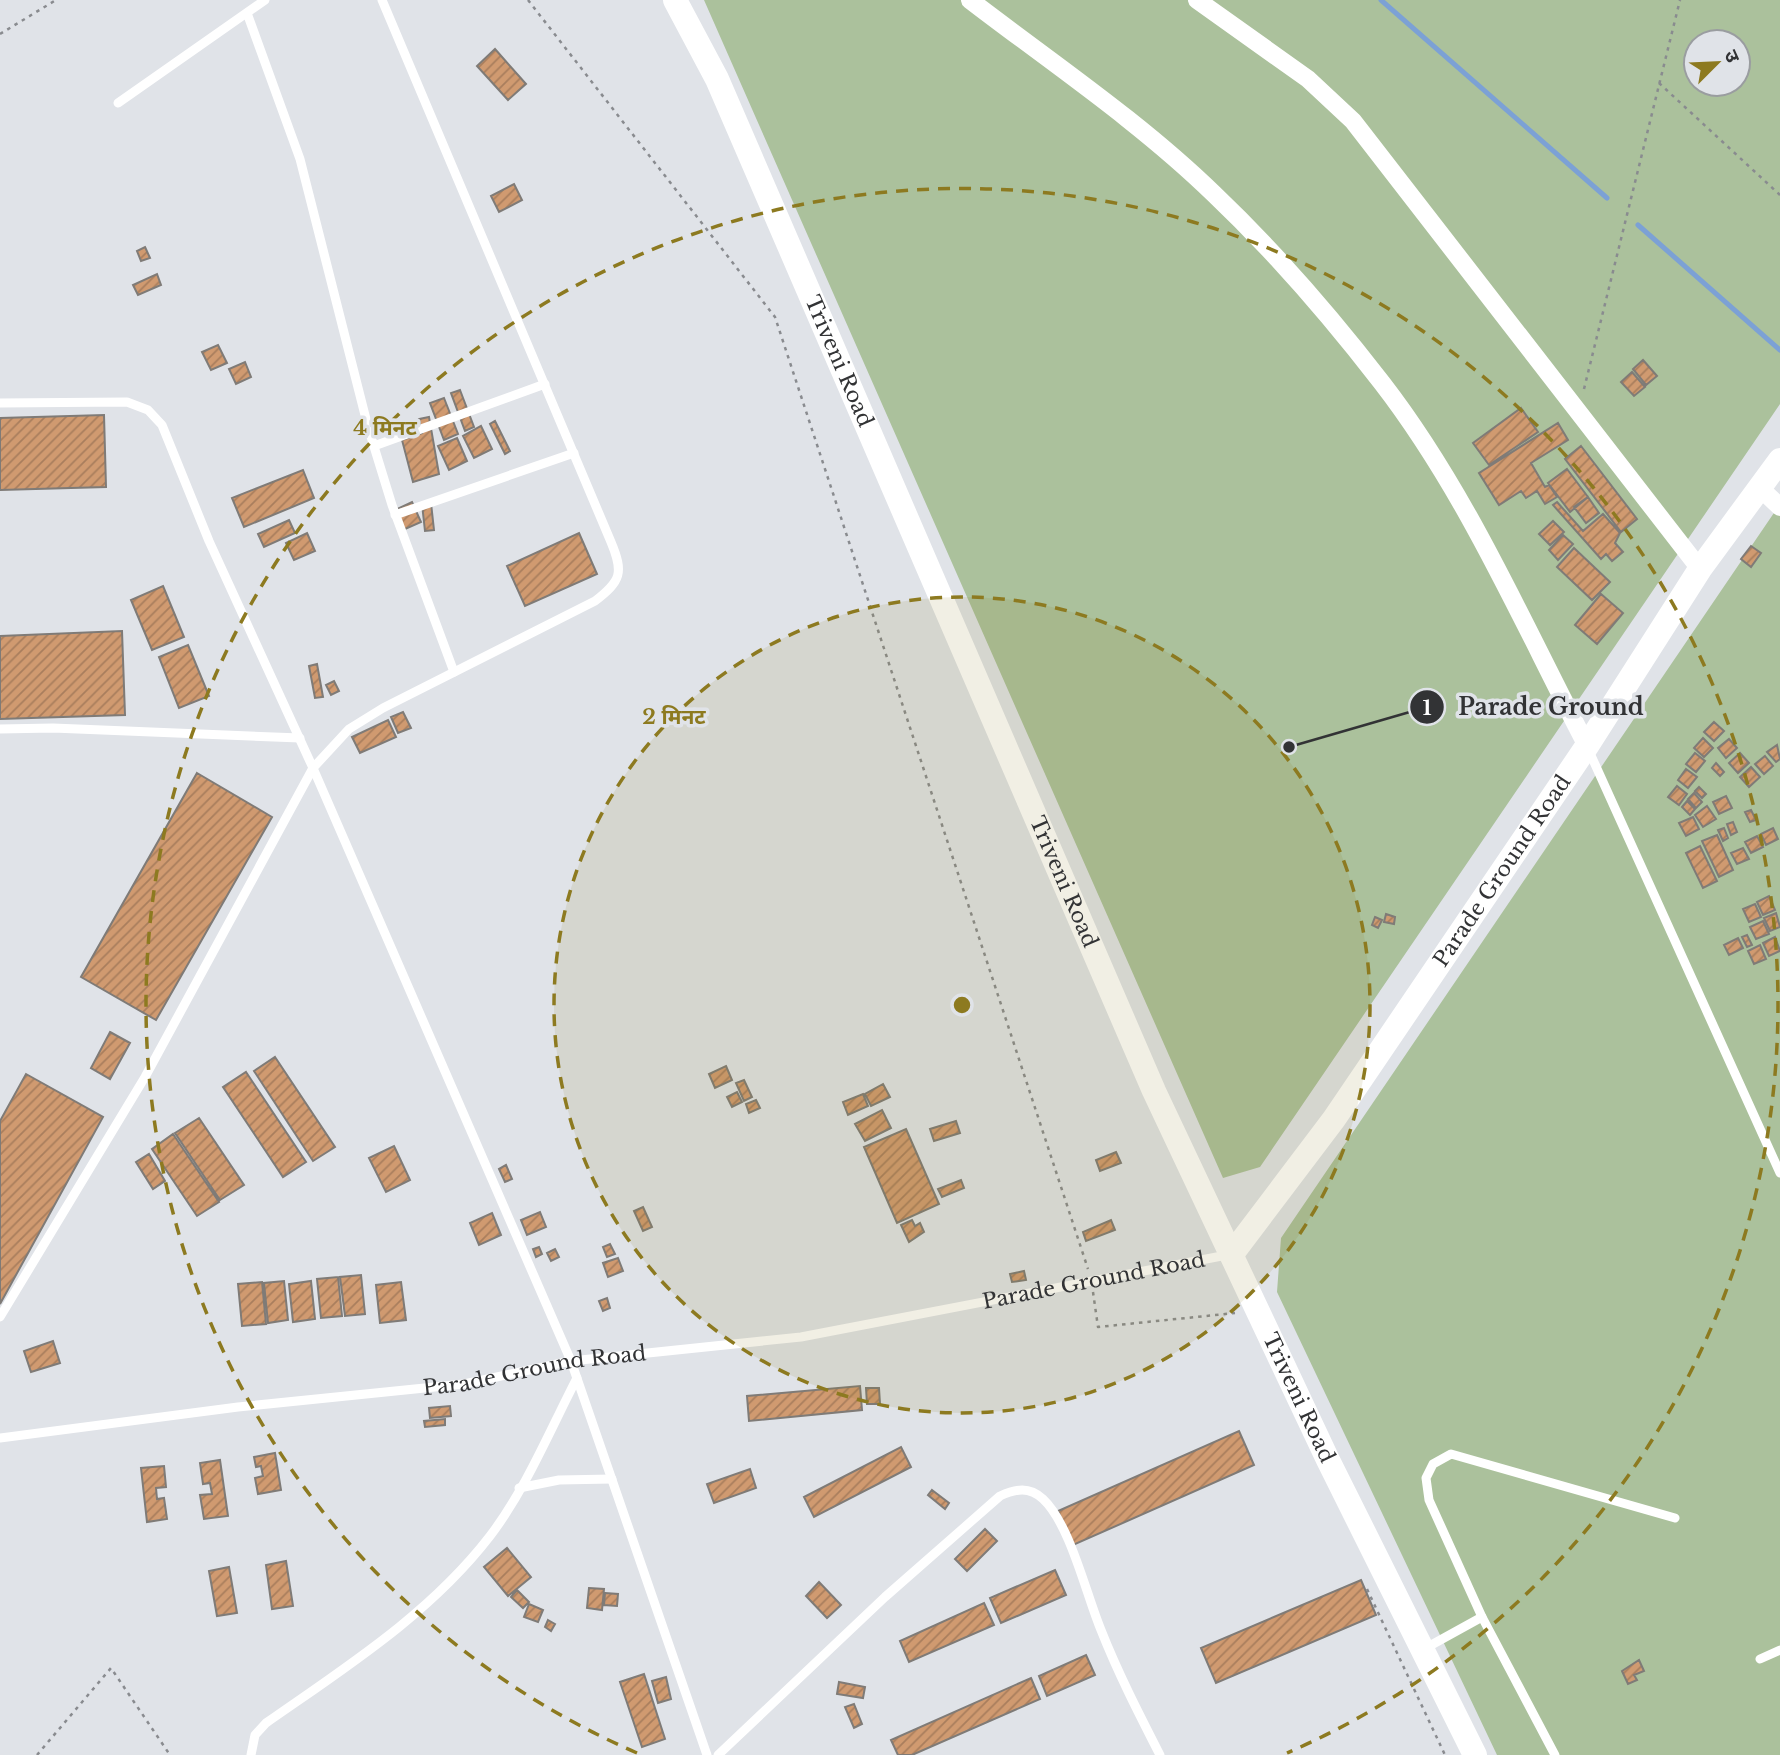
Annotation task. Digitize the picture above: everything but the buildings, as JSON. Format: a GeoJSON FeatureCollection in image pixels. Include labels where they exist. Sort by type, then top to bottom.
{"type":"FeatureCollection","features":[{"type":"Feature","properties":{"kind":"main road","name":"Triveni Road"},"geometry":{"type":"LineString","coordinates":[[675,0],[717,79],[1154,1091],[1328,1460],[1475,1755]]}},
{"type":"Feature","properties":{"kind":"main road","name":"Parade Ground Road"},"geometry":{"type":"LineString","coordinates":[[1232,1254],[1335,1119],[1587,746],[1700,569],[1780,460]]}},
{"type":"Feature","properties":{"kind":"street"},"geometry":{"type":"LineString","coordinates":[[970,0],[1147,136],[1214,193],[1312,297],[1383,385],[1430,452],[1471,523],[1587,746]]}},
{"type":"Feature","properties":{"kind":"street"},"geometry":{"type":"LineString","coordinates":[[1196,0],[1308,79],[1353,121],[1579,409],[1700,569]]}},
{"type":"Feature","properties":{"kind":"street"},"geometry":{"type":"LineString","coordinates":[[1760,488],[1780,507]]}},
{"type":"Feature","properties":{"kind":"lane"},"geometry":{"type":"LineString","coordinates":[[118,103],[264,0]]}},
{"type":"Feature","properties":{"kind":"lane"},"geometry":{"type":"LineString","coordinates":[[0,1317],[145,1077],[313,768],[349,729],[595,601],[613,587],[619,576],[618,559],[382,0]]}},
{"type":"Feature","properties":{"kind":"lane"},"geometry":{"type":"LineString","coordinates":[[247,13],[300,159],[374,446],[395,515],[454,672]]}},
{"type":"Feature","properties":{"kind":"lane"},"geometry":{"type":"LineString","coordinates":[[374,446],[545,384]]}},
{"type":"Feature","properties":{"kind":"lane"},"geometry":{"type":"LineString","coordinates":[[0,403],[127,402],[148,410],[162,425],[209,541],[300,738],[571,1361],[707,1755]]}},
{"type":"Feature","properties":{"kind":"lane"},"geometry":{"type":"LineString","coordinates":[[395,515],[574,453]]}},
{"type":"Feature","properties":{"kind":"lane"},"geometry":{"type":"LineString","coordinates":[[0,729],[53,728],[300,738]]}},
{"type":"Feature","properties":{"kind":"lane"},"geometry":{"type":"LineString","coordinates":[[1587,746],[1780,1173]]}},
{"type":"Feature","properties":{"kind":"lane","name":"Parade Ground Road"},"geometry":{"type":"LineString","coordinates":[[0,1438],[238,1407],[464,1384],[571,1361],[801,1337],[1091,1279],[1232,1254]]}},
{"type":"Feature","properties":{"kind":"lane"},"geometry":{"type":"LineString","coordinates":[[251,1755],[255,1735],[266,1723],[379,1644],[452,1582],[491,1534],[519,1488],[577,1378]]}},
{"type":"Feature","properties":{"kind":"lane"},"geometry":{"type":"LineString","coordinates":[[1555,1755],[1482,1617],[1429,1500],[1426,1478],[1433,1464],[1451,1454],[1675,1518]]}},
{"type":"Feature","properties":{"kind":"lane"},"geometry":{"type":"LineString","coordinates":[[519,1488],[559,1480],[612,1479]]}},
{"type":"Feature","properties":{"kind":"lane"},"geometry":{"type":"LineString","coordinates":[[718,1755],[885,1597],[999,1496],[1016,1489],[1035,1493],[1058,1514],[1101,1630],[1160,1755]]}},
{"type":"Feature","properties":{"kind":"lane"},"geometry":{"type":"LineString","coordinates":[[1423,1650],[1482,1617]]}},
{"type":"Feature","properties":{"kind":"lane"},"geometry":{"type":"LineString","coordinates":[[1760,1658],[1780,1650]]}},
{"type":"Feature","properties":{"kind":"path"},"geometry":{"type":"LineString","coordinates":[[0,34],[56,0]]}},
{"type":"Feature","properties":{"kind":"path"},"geometry":{"type":"LineString","coordinates":[[528,0],[775,317],[1091,1279],[1098,1327],[1237,1313]]}},
{"type":"Feature","properties":{"kind":"path"},"geometry":{"type":"LineString","coordinates":[[1579,409],[1680,0]]}},
{"type":"Feature","properties":{"kind":"path"},"geometry":{"type":"LineString","coordinates":[[1659,83],[1780,195]]}},
{"type":"Feature","properties":{"kind":"path"},"geometry":{"type":"LineString","coordinates":[[1362,1578],[1445,1755]]}},
{"type":"Feature","properties":{"kind":"path"},"geometry":{"type":"LineString","coordinates":[[37,1755],[111,1668],[170,1755]]}},
{"type":"Feature","properties":{"kind":"green space"},"geometry":{"type":"Polygon","coordinates":[[[704,0],[1780,0],[1780,404],[1260,1167],[1223,1178],[704,0]]]}},
{"type":"Feature","properties":{"kind":"green space"},"geometry":{"type":"Polygon","coordinates":[[[1780,504],[1780,1755],[1497,1755],[1277,1292],[1281,1238],[1780,504]]]}},
{"type":"Feature","properties":{"kind":"waterway"},"geometry":{"type":"LineString","coordinates":[[1381,0],[1607,198]]}},
{"type":"Feature","properties":{"kind":"waterway"},"geometry":{"type":"LineString","coordinates":[[1638,225],[1780,350]]}},
{"type":"Feature","properties":{"kind":"place","name":"Parade Ground"},"geometry":{"type":"Point","coordinates":[1289,747]}}]}
